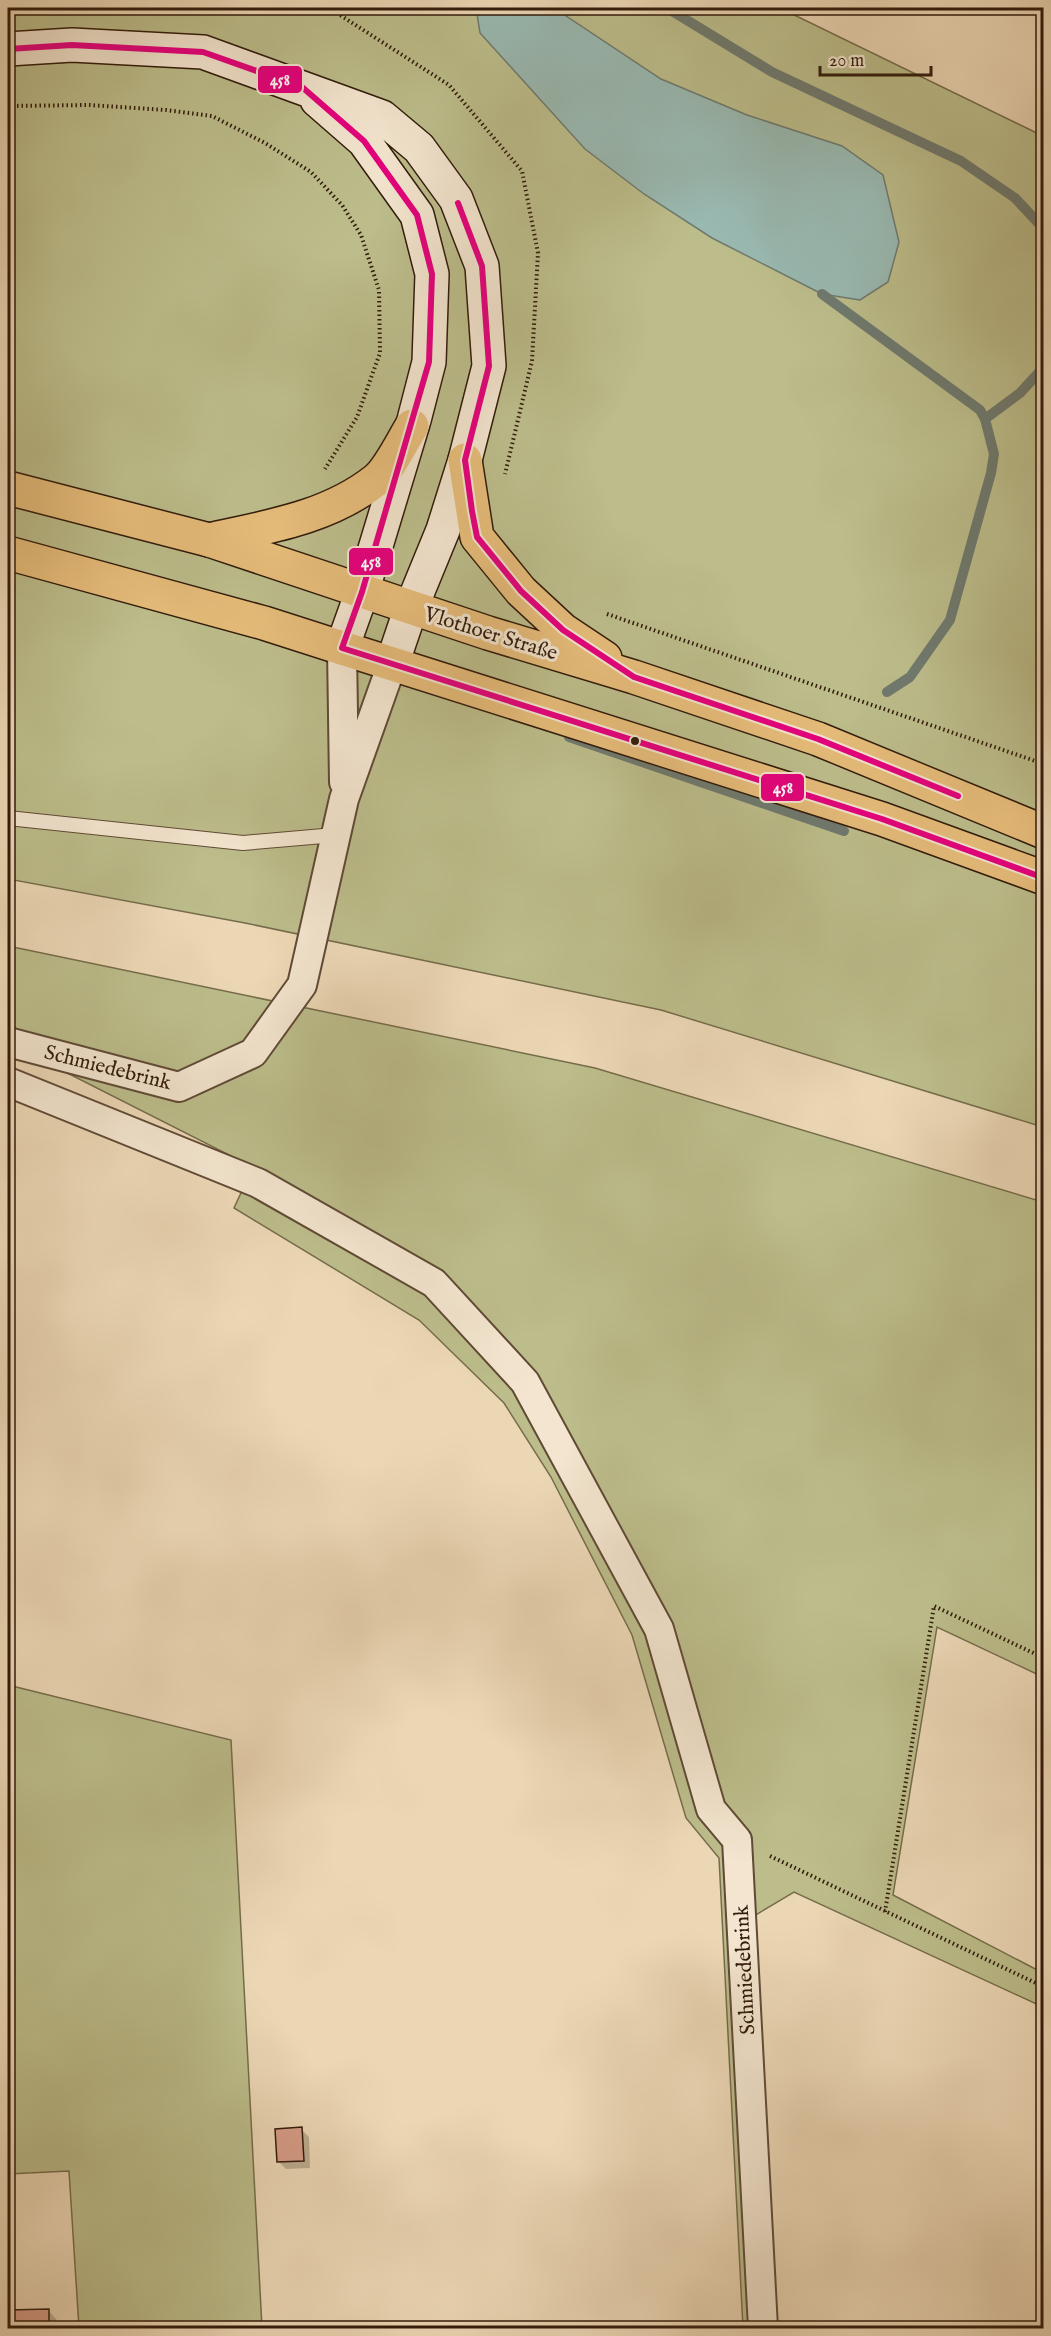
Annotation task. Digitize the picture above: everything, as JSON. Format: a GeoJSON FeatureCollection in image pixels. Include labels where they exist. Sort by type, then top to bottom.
{"type":"FeatureCollection","features":[{"type":"Feature","properties":{"kind":"main road","name":"Vlothoer Straße"},"geometry":{"type":"LineString","coordinates":[[8,50],[72,45],[203,52],[382,117],[418,148],[456,199],[482,266],[489,366],[465,460],[443,530],[411,608],[392,664]]}},
{"type":"Feature","properties":{"kind":"main road","name":"Vlothoer Straße"},"geometry":{"type":"LineString","coordinates":[[302,87],[364,141],[417,215],[432,274],[429,362],[362,592],[342,648]]}},
{"type":"Feature","properties":{"kind":"main road"},"geometry":{"type":"LineString","coordinates":[[209,540],[306,519],[332,506],[378,479],[412,426]]}},
{"type":"Feature","properties":{"kind":"main road"},"geometry":{"type":"LineString","coordinates":[[465,460],[477,537],[521,591],[563,630],[634,677]]}},
{"type":"Feature","properties":{"kind":"main road"},"geometry":{"type":"LineString","coordinates":[[8,488],[209,540],[411,608]]}},
{"type":"Feature","properties":{"kind":"main road"},"geometry":{"type":"LineString","coordinates":[[8,553],[264,623],[882,819],[1044,878]]}},
{"type":"Feature","properties":{"kind":"main road","name":"Vlothoer Straße"},"geometry":{"type":"LineString","coordinates":[[411,608],[634,677],[818,739],[1044,832]]}},
{"type":"Feature","properties":{"kind":"street","name":"Schmiedebrink"},"geometry":{"type":"LineString","coordinates":[[342,648],[344,799]]}},
{"type":"Feature","properties":{"kind":"street","name":"Schmiedebrink"},"geometry":{"type":"LineString","coordinates":[[8,1042],[179,1087],[253,1053],[302,985],[344,799],[392,664]]}},
{"type":"Feature","properties":{"kind":"street"},"geometry":{"type":"LineString","coordinates":[[8,1082],[258,1183],[434,1283],[525,1382],[659,1629],[711,1809],[737,1840]]}},
{"type":"Feature","properties":{"kind":"street","name":"Schmiedebrink"},"geometry":{"type":"LineString","coordinates":[[737,1840],[763,2328]]}},
{"type":"Feature","properties":{"kind":"lane"},"geometry":{"type":"LineString","coordinates":[[8,818],[243,843],[335,835]]}},
{"type":"Feature","properties":{"kind":"path"},"geometry":{"type":"LineString","coordinates":[[8,106],[88,105],[166,110],[212,116],[265,143],[311,172],[342,205],[361,236],[379,290],[380,353],[357,417],[321,476],[332,506]]}},
{"type":"Feature","properties":{"kind":"path"},"geometry":{"type":"LineString","coordinates":[[604,613],[1044,764]]}},
{"type":"Feature","properties":{"kind":"path"},"geometry":{"type":"LineString","coordinates":[[885,1912],[934,1606],[1044,1658]]}},
{"type":"Feature","properties":{"kind":"path"},"geometry":{"type":"LineString","coordinates":[[737,1840],[1044,1987]]}},
{"type":"Feature","properties":{"kind":"green space"},"geometry":{"type":"Polygon","coordinates":[[[8,8],[780,8],[1043,136],[1043,1127],[661,1010],[245,923],[8,879],[8,8]]]}},
{"type":"Feature","properties":{"kind":"green space"},"geometry":{"type":"Polygon","coordinates":[[[8,946],[595,1068],[1043,1202],[1043,1677],[937,1627],[893,1895],[1043,1973],[1043,2007],[794,1892],[754,1916],[776,2328],[743,2328],[719,1858],[686,1818],[632,1635],[551,1477],[504,1403],[419,1320],[234,1208],[253,1167],[8,1043],[8,946]]]}},
{"type":"Feature","properties":{"kind":"green space"},"geometry":{"type":"Polygon","coordinates":[[[8,1685],[231,1740],[262,2328],[79,2328],[69,2171],[8,2174],[8,1685]]]}},
{"type":"Feature","properties":{"kind":"water"},"geometry":{"type":"Polygon","coordinates":[[[476,8],[554,8],[661,79],[747,115],[842,146],[883,175],[899,242],[888,282],[860,300],[822,294],[712,238],[644,194],[585,149],[480,33],[476,8]]]}},
{"type":"Feature","properties":{"kind":"building"},"geometry":{"type":"Polygon","coordinates":[[[302,2127],[304,2161],[277,2162],[275,2129],[302,2127]]]}},
{"type":"Feature","properties":{"kind":"building"},"geometry":{"type":"Polygon","coordinates":[[[49,2309],[49,2328],[8,2328],[8,2310],[49,2309]]]}},
{"type":"Feature","properties":{"kind":"waterway"},"geometry":{"type":"LineString","coordinates":[[667,8],[772,72],[961,161],[1015,198],[1044,229]]}},
{"type":"Feature","properties":{"kind":"waterway"},"geometry":{"type":"LineString","coordinates":[[822,294],[980,410],[985,419]]}},
{"type":"Feature","properties":{"kind":"waterway"},"geometry":{"type":"LineString","coordinates":[[887,692],[910,677],[950,620],[991,473],[994,454],[985,419],[1020,393],[1044,367]]}},
{"type":"Feature","properties":{"kind":"waterway"},"geometry":{"type":"LineString","coordinates":[[569,737],[844,831]]}},
{"type":"Feature","properties":{"kind":"transit line","name":"458"},"geometry":{"type":"LineString","coordinates":[[8,49],[72,45],[203,52],[302,87],[364,141],[417,215],[432,274],[429,362],[362,592],[342,648],[882,819],[1044,878]]}},
{"type":"Feature","properties":{"kind":"transit line","name":"458"},"geometry":{"type":"LineString","coordinates":[[458,203],[482,266],[489,366],[465,460],[472,511],[477,537],[521,591],[563,630],[634,677],[818,739],[958,796]]}}]}
